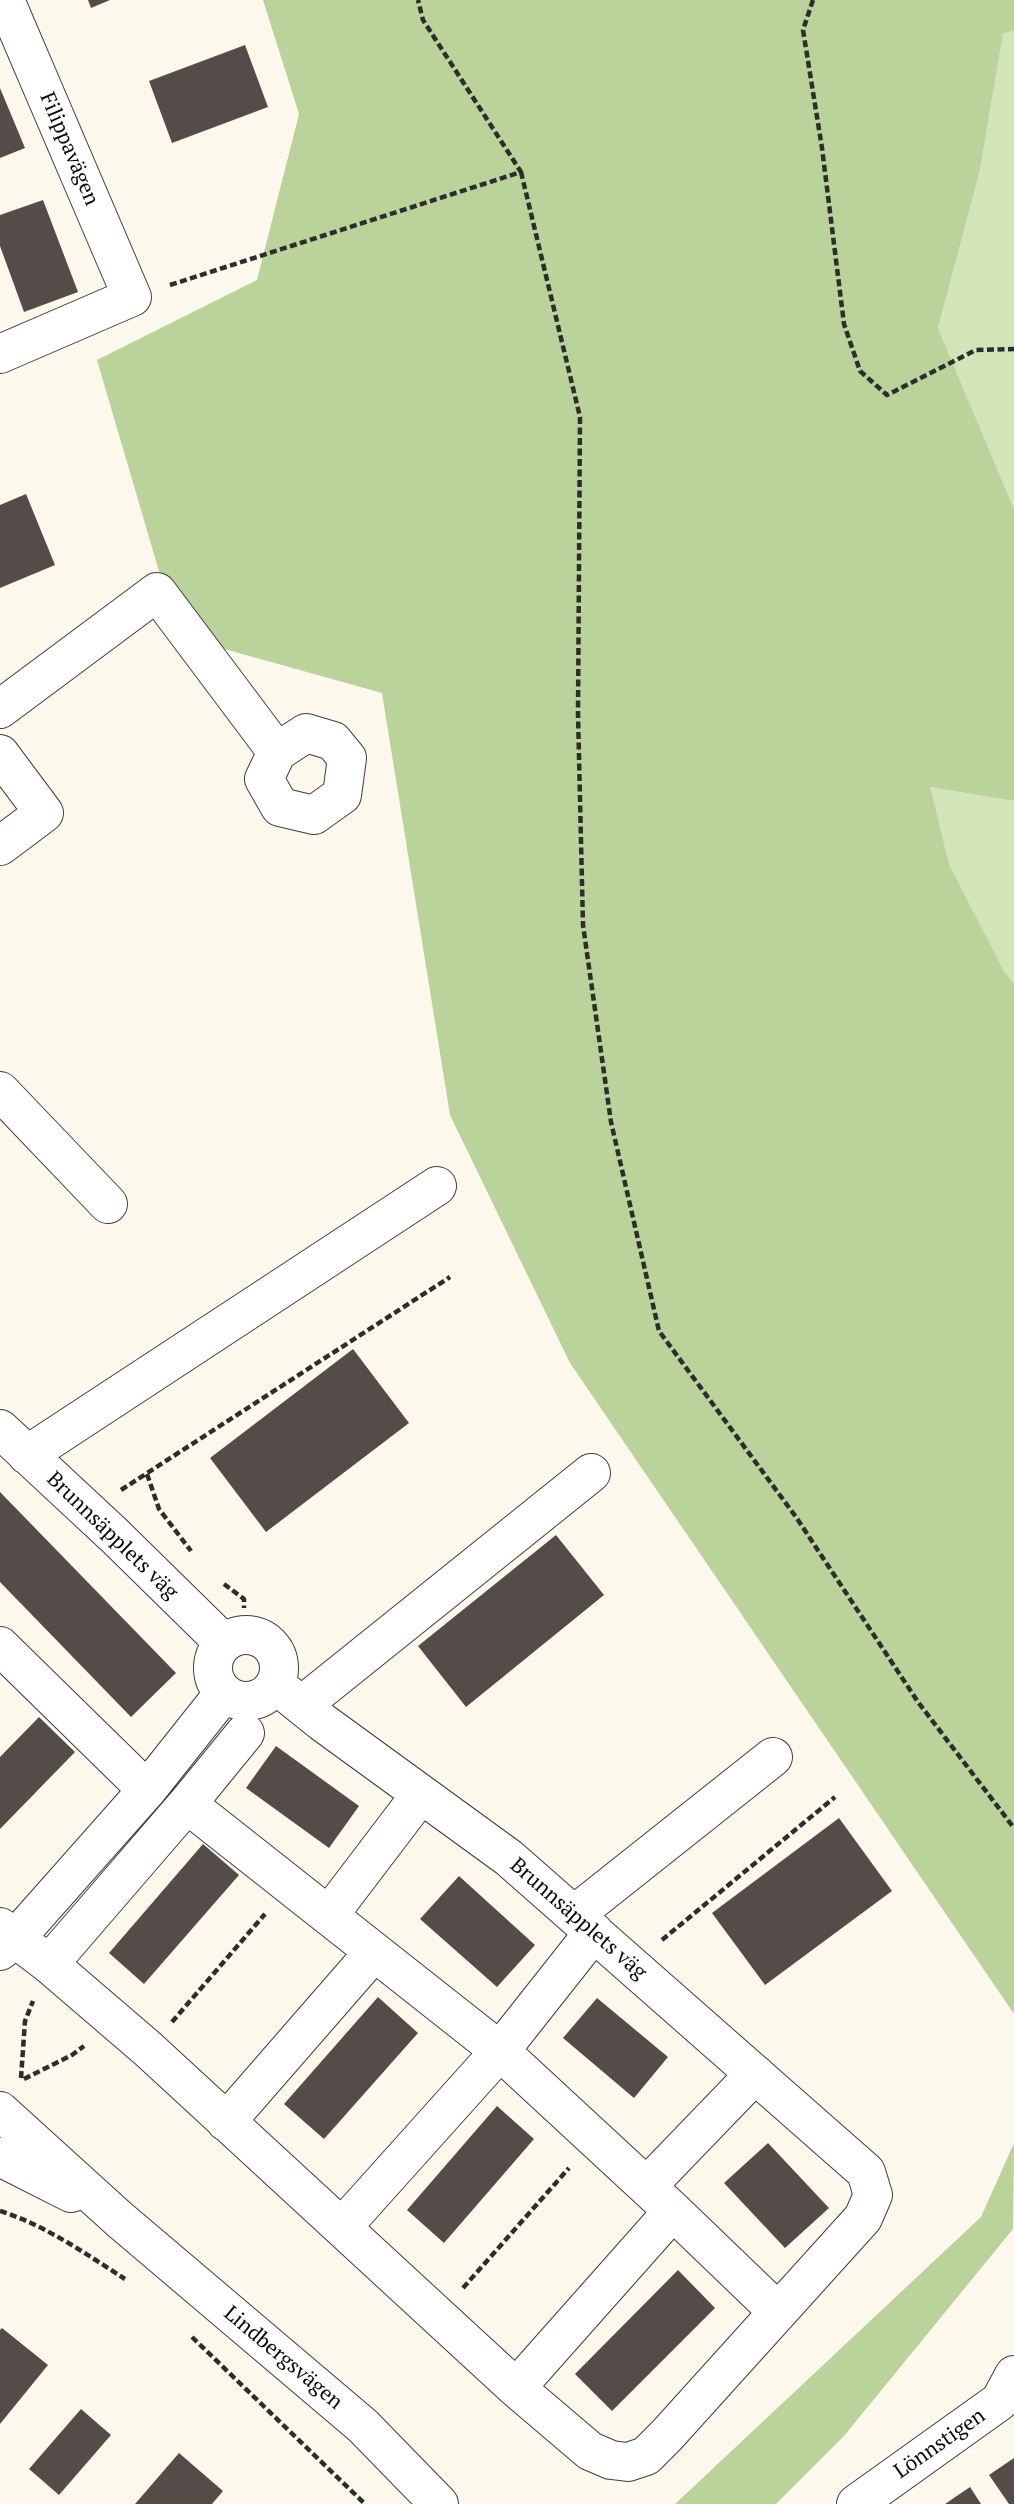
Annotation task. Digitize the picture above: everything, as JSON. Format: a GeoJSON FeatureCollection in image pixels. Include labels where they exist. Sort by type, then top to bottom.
{"type":"FeatureCollection","features":[{"type":"Feature","properties":{"kind":"street","name":"Filippavägen"},"geometry":{"type":"LineString","coordinates":[[5,0],[132,297]]}},
{"type":"Feature","properties":{"kind":"street"},"geometry":{"type":"LineString","coordinates":[[0,354],[132,297]]}},
{"type":"Feature","properties":{"kind":"street"},"geometry":{"type":"LineString","coordinates":[[0,709],[157,592],[277,752]]}},
{"type":"Feature","properties":{"kind":"street"},"geometry":{"type":"LineString","coordinates":[[0,754],[44,813],[0,846]]}},
{"type":"Feature","properties":{"kind":"street"},"geometry":{"type":"LineString","coordinates":[[0,1091],[108,1204]]}},
{"type":"Feature","properties":{"kind":"street"},"geometry":{"type":"LineString","coordinates":[[13,1442],[437,1186]]}},
{"type":"Feature","properties":{"kind":"street","name":"Brunnsäpplets väg"},"geometry":{"type":"LineString","coordinates":[[13,1442],[88,1512],[235,1639]]}},
{"type":"Feature","properties":{"kind":"street"},"geometry":{"type":"LineString","coordinates":[[289,1695],[274,1648],[260,1637],[235,1639],[216,1655],[212,1668],[216,1682],[224,1693],[237,1701],[252,1702],[266,1696],[289,1695],[591,1473]]}},
{"type":"Feature","properties":{"kind":"street"},"geometry":{"type":"LineString","coordinates":[[0,1646],[148,1790]]}},
{"type":"Feature","properties":{"kind":"street"},"geometry":{"type":"LineString","coordinates":[[0,1975],[5,1939],[148,1790],[224,1693]]}},
{"type":"Feature","properties":{"kind":"street","name":"Brunnsäpplets väg"},"geometry":{"type":"LineString","coordinates":[[289,1695],[509,1858],[866,2172],[873,2195],[863,2218],[778,2312]]}},
{"type":"Feature","properties":{"kind":"street"},"geometry":{"type":"LineString","coordinates":[[49,1964],[245,1733]]}},
{"type":"Feature","properties":{"kind":"street"},"geometry":{"type":"LineString","coordinates":[[342,2226],[500,2051],[584,1924],[773,1757]]}},
{"type":"Feature","properties":{"kind":"street"},"geometry":{"type":"LineString","coordinates":[[329,1915],[421,1794]]}},
{"type":"Feature","properties":{"kind":"street"},"geometry":{"type":"LineString","coordinates":[[5,1939],[49,1964],[148,2049],[516,2388],[590,2451],[611,2460],[628,2462],[646,2456],[778,2312],[500,2051],[187,1804]]}},
{"type":"Feature","properties":{"kind":"street"},"geometry":{"type":"LineString","coordinates":[[226,2122],[374,1952]]}},
{"type":"Feature","properties":{"kind":"street"},"geometry":{"type":"LineString","coordinates":[[516,2388],[755,2074]]}},
{"type":"Feature","properties":{"kind":"street","name":"Lindbergsvägen"},"geometry":{"type":"LineString","coordinates":[[0,2111],[119,2219],[363,2426],[439,2504]]}},
{"type":"Feature","properties":{"kind":"street","name":"Lindbergsvägen"},"geometry":{"type":"LineString","coordinates":[[0,2157],[119,2219]]}},
{"type":"Feature","properties":{"kind":"street","name":"Lönnstigen"},"geometry":{"type":"LineString","coordinates":[[856,2504],[1000,2401],[1014,2375]]}},
{"type":"Feature","properties":{"kind":"path"},"geometry":{"type":"LineString","coordinates":[[418,0],[423,20],[521,172],[580,417],[578,714],[583,925],[611,1122],[659,1331],[796,1517],[918,1702],[1014,1828]]}},
{"type":"Feature","properties":{"kind":"path"},"geometry":{"type":"LineString","coordinates":[[813,0],[803,30],[822,148],[844,324],[860,371],[887,395],[976,350],[1014,349]]}},
{"type":"Feature","properties":{"kind":"path"},"geometry":{"type":"LineString","coordinates":[[132,297],[521,172]]}},
{"type":"Feature","properties":{"kind":"path"},"geometry":{"type":"LineString","coordinates":[[88,1512],[450,1277]]}},
{"type":"Feature","properties":{"kind":"path"},"geometry":{"type":"LineString","coordinates":[[148,1474],[159,1509],[195,1558]]}},
{"type":"Feature","properties":{"kind":"path"},"geometry":{"type":"LineString","coordinates":[[223,1583],[244,1599],[235,1639]]}},
{"type":"Feature","properties":{"kind":"path"},"geometry":{"type":"LineString","coordinates":[[632,1965],[835,1797]]}},
{"type":"Feature","properties":{"kind":"path"},"geometry":{"type":"LineString","coordinates":[[148,2049],[291,1885]]}},
{"type":"Feature","properties":{"kind":"path"},"geometry":{"type":"LineString","coordinates":[[49,1964],[25,2021],[20,2081],[72,2055],[113,2020]]}},
{"type":"Feature","properties":{"kind":"path"},"geometry":{"type":"LineString","coordinates":[[439,2315],[595,2139]]}},
{"type":"Feature","properties":{"kind":"path"},"geometry":{"type":"LineString","coordinates":[[0,2211],[15,2215],[83,2252],[135,2286]]}},
{"type":"Feature","properties":{"kind":"path"},"geometry":{"type":"LineString","coordinates":[[192,2336],[365,2504]]}},
{"type":"Feature","properties":{"kind":"green space"},"geometry":{"type":"Polygon","coordinates":[[[263,0],[1014,0],[1014,31],[1003,33],[980,170],[938,328],[1014,509],[1014,801],[930,787],[949,864],[1004,971],[1014,984],[1014,2014],[570,1363],[450,1115],[382,693],[178,636],[97,360],[257,280],[299,114],[263,0]]]}},
{"type":"Feature","properties":{"kind":"green space"},"geometry":{"type":"Polygon","coordinates":[[[1014,31],[1014,509],[938,328],[980,170],[1003,32],[1014,31]]]}},
{"type":"Feature","properties":{"kind":"green space"},"geometry":{"type":"Polygon","coordinates":[[[929,787],[1014,801],[1014,984],[1004,971],[949,864],[929,787]]]}},
{"type":"Feature","properties":{"kind":"green space"},"geometry":{"type":"Polygon","coordinates":[[[1014,2143],[1013,2229],[844,2436],[776,2504],[675,2504],[981,2217],[1014,2143]]]}},
{"type":"Feature","properties":{"kind":"building"},"geometry":{"type":"Polygon","coordinates":[[[88,0],[110,0],[91,8],[88,0]]]}},
{"type":"Feature","properties":{"kind":"building"},"geometry":{"type":"Polygon","coordinates":[[[245,45],[268,107],[172,143],[149,81],[245,45]]]}},
{"type":"Feature","properties":{"kind":"building"},"geometry":{"type":"Polygon","coordinates":[[[0,88],[25,148],[0,158],[0,88]]]}},
{"type":"Feature","properties":{"kind":"building"},"geometry":{"type":"Polygon","coordinates":[[[43,200],[78,292],[24,312],[0,246],[0,215],[43,200]]]}},
{"type":"Feature","properties":{"kind":"building"},"geometry":{"type":"Polygon","coordinates":[[[26,494],[55,565],[0,588],[0,505],[26,494]]]}},
{"type":"Feature","properties":{"kind":"building"},"geometry":{"type":"Polygon","coordinates":[[[353,1349],[409,1423],[266,1532],[210,1458],[353,1349]]]}},
{"type":"Feature","properties":{"kind":"building"},"geometry":{"type":"Polygon","coordinates":[[[0,1492],[176,1673],[131,1717],[0,1582],[0,1492]]]}},
{"type":"Feature","properties":{"kind":"building"},"geometry":{"type":"Polygon","coordinates":[[[556,1535],[604,1595],[466,1707],[418,1646],[556,1535]]]}},
{"type":"Feature","properties":{"kind":"building"},"geometry":{"type":"Polygon","coordinates":[[[39,1717],[75,1752],[0,1829],[0,1757],[39,1717]]]}},
{"type":"Feature","properties":{"kind":"building"},"geometry":{"type":"Polygon","coordinates":[[[276,1746],[359,1806],[329,1848],[246,1788],[276,1746]]]}},
{"type":"Feature","properties":{"kind":"building"},"geometry":{"type":"Polygon","coordinates":[[[839,1818],[892,1891],[765,1985],[712,1913],[839,1818]]]}},
{"type":"Feature","properties":{"kind":"building"},"geometry":{"type":"Polygon","coordinates":[[[203,1844],[239,1875],[144,1984],[109,1953],[203,1844]]]}},
{"type":"Feature","properties":{"kind":"building"},"geometry":{"type":"Polygon","coordinates":[[[459,1876],[535,1945],[497,1987],[420,1919],[459,1876]]]}},
{"type":"Feature","properties":{"kind":"building"},"geometry":{"type":"Polygon","coordinates":[[[378,1997],[418,2033],[324,2139],[284,2104],[378,1997]]]}},
{"type":"Feature","properties":{"kind":"building"},"geometry":{"type":"Polygon","coordinates":[[[597,1998],[668,2057],[634,2098],[563,2038],[597,1998]]]}},
{"type":"Feature","properties":{"kind":"building"},"geometry":{"type":"Polygon","coordinates":[[[497,2106],[534,2139],[444,2243],[407,2210],[497,2106]]]}},
{"type":"Feature","properties":{"kind":"building"},"geometry":{"type":"Polygon","coordinates":[[[768,2143],[829,2208],[785,2248],[724,2183],[768,2143]]]}},
{"type":"Feature","properties":{"kind":"building"},"geometry":{"type":"Polygon","coordinates":[[[678,2270],[715,2308],[612,2411],[575,2374],[678,2270]]]}},
{"type":"Feature","properties":{"kind":"building"},"geometry":{"type":"Polygon","coordinates":[[[2,2328],[48,2365],[0,2424],[0,2330],[2,2328]]]}},
{"type":"Feature","properties":{"kind":"building"},"geometry":{"type":"Polygon","coordinates":[[[81,2409],[111,2435],[59,2495],[29,2469],[81,2409]]]}},
{"type":"Feature","properties":{"kind":"building"},"geometry":{"type":"Polygon","coordinates":[[[179,2453],[223,2491],[212,2504],[135,2504],[179,2453]]]}},
{"type":"Feature","properties":{"kind":"building"},"geometry":{"type":"Polygon","coordinates":[[[1014,2458],[1014,2504],[1009,2504],[989,2475],[1014,2458]]]}},
{"type":"Feature","properties":{"kind":"building"},"geometry":{"type":"Polygon","coordinates":[[[970,2487],[981,2504],[945,2504],[970,2487]]]}}]}
